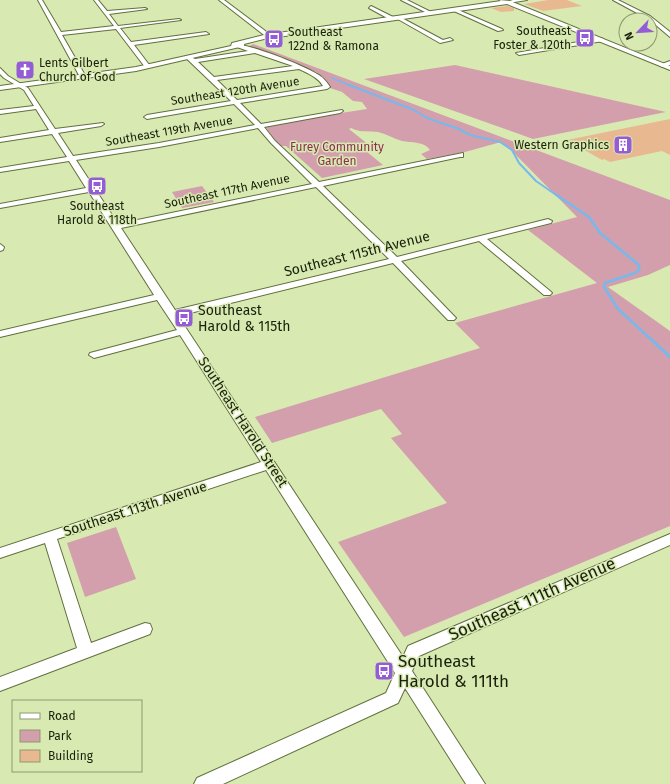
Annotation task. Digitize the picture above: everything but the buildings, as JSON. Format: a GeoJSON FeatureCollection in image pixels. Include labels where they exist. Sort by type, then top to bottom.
{"type":"FeatureCollection","features":[{"type":"Feature","properties":{"kind":"main road"},"geometry":{"type":"LineString","coordinates":[[0,88],[83,77],[191,59],[270,37],[391,18],[456,10],[505,1],[670,68]]}},
{"type":"Feature","properties":{"kind":"street"},"geometry":{"type":"LineString","coordinates":[[40,0],[83,77]]}},
{"type":"Feature","properties":{"kind":"street"},"geometry":{"type":"LineString","coordinates":[[96,0],[148,66]]}},
{"type":"Feature","properties":{"kind":"street"},"geometry":{"type":"LineString","coordinates":[[221,0],[270,37]]}},
{"type":"Feature","properties":{"kind":"street"},"geometry":{"type":"LineString","coordinates":[[403,0],[431,13]]}},
{"type":"Feature","properties":{"kind":"street"},"geometry":{"type":"LineString","coordinates":[[505,1],[525,0]]}},
{"type":"Feature","properties":{"kind":"street"},"geometry":{"type":"LineString","coordinates":[[614,0],[648,17],[670,35]]}},
{"type":"Feature","properties":{"kind":"street"},"geometry":{"type":"LineString","coordinates":[[370,8],[391,18]]}},
{"type":"Feature","properties":{"kind":"street"},"geometry":{"type":"LineString","coordinates":[[106,13],[145,9]]}},
{"type":"Feature","properties":{"kind":"street"},"geometry":{"type":"LineString","coordinates":[[456,10],[500,30]]}},
{"type":"Feature","properties":{"kind":"street"},"geometry":{"type":"LineString","coordinates":[[398,18],[442,42],[450,40]]}},
{"type":"Feature","properties":{"kind":"street"},"geometry":{"type":"LineString","coordinates":[[58,34],[179,20]]}},
{"type":"Feature","properties":{"kind":"street"},"geometry":{"type":"LineString","coordinates":[[130,44],[206,34]]}},
{"type":"Feature","properties":{"kind":"street"},"geometry":{"type":"LineString","coordinates":[[519,53],[601,40]]}},
{"type":"Feature","properties":{"kind":"street"},"geometry":{"type":"LineString","coordinates":[[237,46],[256,51],[299,67]]}},
{"type":"Feature","properties":{"kind":"street"},"geometry":{"type":"LineString","coordinates":[[191,59],[256,51]]}},
{"type":"Feature","properties":{"kind":"street"},"geometry":{"type":"LineString","coordinates":[[191,59],[259,125],[273,142],[394,259],[451,318]]}},
{"type":"Feature","properties":{"kind":"street"},"geometry":{"type":"LineString","coordinates":[[662,65],[670,63]]}},
{"type":"Feature","properties":{"kind":"street"},"geometry":{"type":"LineString","coordinates":[[213,79],[299,67]]}},
{"type":"Feature","properties":{"kind":"street","name":"Southeast 120th Avenue"},"geometry":{"type":"LineString","coordinates":[[147,117],[325,88],[327,85],[326,83],[313,72],[299,67]]}},
{"type":"Feature","properties":{"kind":"street","name":"Southeast Harold Street"},"geometry":{"type":"LineString","coordinates":[[0,70],[4,76],[26,89],[476,784]]}},
{"type":"Feature","properties":{"kind":"street"},"geometry":{"type":"LineString","coordinates":[[0,112],[38,107]]}},
{"type":"Feature","properties":{"kind":"street","name":"Southeast 119th Avenue"},"geometry":{"type":"LineString","coordinates":[[0,170],[159,145],[340,111]]}},
{"type":"Feature","properties":{"kind":"street"},"geometry":{"type":"LineString","coordinates":[[0,140],[101,124]]}},
{"type":"Feature","properties":{"kind":"street","name":"Southeast 117th Avenue"},"geometry":{"type":"LineString","coordinates":[[116,227],[460,155]]}},
{"type":"Feature","properties":{"kind":"street"},"geometry":{"type":"LineString","coordinates":[[0,206],[92,189]]}},
{"type":"Feature","properties":{"kind":"street","name":"Southeast 115th Avenue"},"geometry":{"type":"LineString","coordinates":[[172,314],[548,221]]}},
{"type":"Feature","properties":{"kind":"street"},"geometry":{"type":"LineString","coordinates":[[480,237],[547,293]]}},
{"type":"Feature","properties":{"kind":"street"},"geometry":{"type":"LineString","coordinates":[[0,334],[161,296]]}},
{"type":"Feature","properties":{"kind":"street"},"geometry":{"type":"LineString","coordinates":[[94,355],[184,331]]}},
{"type":"Feature","properties":{"kind":"street","name":"Southeast 113th Avenue"},"geometry":{"type":"LineString","coordinates":[[0,553],[270,464]]}},
{"type":"Feature","properties":{"kind":"street"},"geometry":{"type":"LineString","coordinates":[[50,537],[86,651]]}},
{"type":"Feature","properties":{"kind":"street","name":"Southeast 111th Avenue"},"geometry":{"type":"LineString","coordinates":[[202,784],[392,698],[413,650],[670,539]]}},
{"type":"Feature","properties":{"kind":"street"},"geometry":{"type":"LineString","coordinates":[[0,684],[145,629]]}},
{"type":"Feature","properties":{"kind":"green space","name":"Furey Community Garden"},"geometry":{"type":"Polygon","coordinates":[[[253,44],[670,200],[670,265],[648,275],[608,287],[670,331],[670,526],[404,637],[338,542],[447,503],[391,438],[402,434],[381,409],[272,443],[255,417],[480,348],[455,323],[597,283],[528,230],[577,217],[513,152],[501,142],[465,152],[427,159],[421,154],[430,150],[424,145],[402,141],[378,132],[354,130],[351,128],[349,129],[369,145],[361,147],[383,165],[322,178],[286,146],[281,146],[273,138],[265,126],[367,109],[362,102],[353,101],[342,92],[330,88],[324,78],[316,72],[248,47],[253,44]]]}},
{"type":"Feature","properties":{"kind":"green space"},"geometry":{"type":"Polygon","coordinates":[[[455,65],[666,112],[533,139],[364,79],[455,65]]]}},
{"type":"Feature","properties":{"kind":"green space"},"geometry":{"type":"Polygon","coordinates":[[[202,186],[214,202],[182,208],[172,192],[202,186]]]}},
{"type":"Feature","properties":{"kind":"green space"},"geometry":{"type":"Polygon","coordinates":[[[116,527],[136,579],[85,597],[67,543],[116,527]]]}},
{"type":"Feature","properties":{"kind":"waterway"},"geometry":{"type":"LineString","coordinates":[[332,78],[351,86]]}},
{"type":"Feature","properties":{"kind":"waterway"},"geometry":{"type":"LineString","coordinates":[[349,85],[414,110],[427,118],[459,129],[470,135],[500,142],[512,150],[519,163],[536,181],[559,197]]}},
{"type":"Feature","properties":{"kind":"waterway"},"geometry":{"type":"LineString","coordinates":[[558,196],[589,217],[600,233],[639,265],[639,270],[635,273],[605,283],[604,287],[618,309],[655,343]]}},
{"type":"Feature","properties":{"kind":"waterway"},"geometry":{"type":"LineString","coordinates":[[654,342],[670,357]]}},
{"type":"Feature","properties":{"kind":"place","name":"Southeast Foster & 120th"},"geometry":{"type":"Point","coordinates":[585,38]}},
{"type":"Feature","properties":{"kind":"place","name":"Southeast 122nd & Ramona"},"geometry":{"type":"Point","coordinates":[274,39]}},
{"type":"Feature","properties":{"kind":"place","name":"Lents Gilbert Church of God"},"geometry":{"type":"Point","coordinates":[25,70]}},
{"type":"Feature","properties":{"kind":"place","name":"Western Graphics"},"geometry":{"type":"Point","coordinates":[623,145]}},
{"type":"Feature","properties":{"kind":"place","name":"Southeast Harold & 118th"},"geometry":{"type":"Point","coordinates":[97,186]}},
{"type":"Feature","properties":{"kind":"place","name":"Southeast Harold & 115th"},"geometry":{"type":"Point","coordinates":[184,318]}},
{"type":"Feature","properties":{"kind":"place","name":"Southeast Harold & 111th"},"geometry":{"type":"Point","coordinates":[384,671]}}]}
